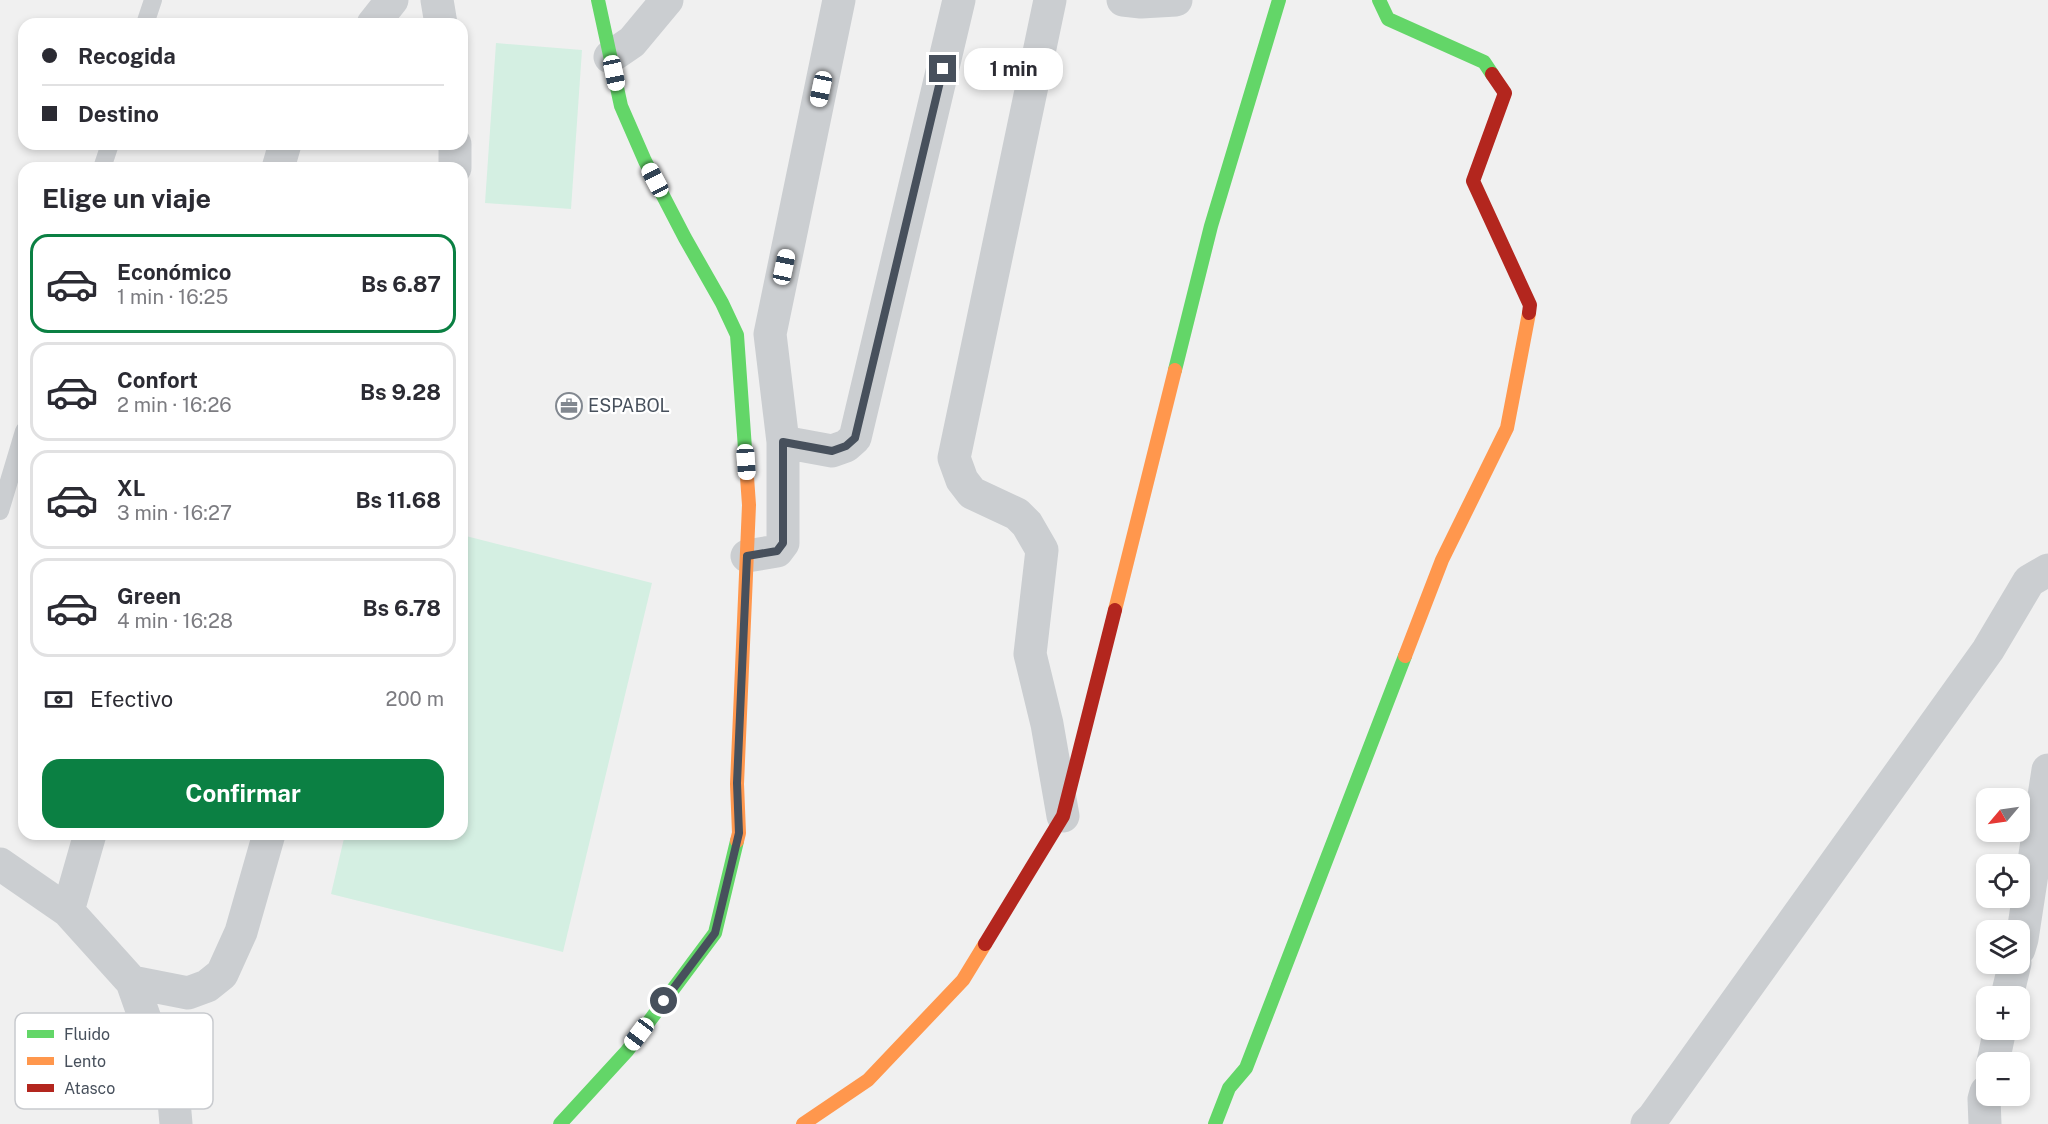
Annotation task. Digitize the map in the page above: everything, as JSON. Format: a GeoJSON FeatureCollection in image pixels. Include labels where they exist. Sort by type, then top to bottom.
{"type":"FeatureCollection","features":[{"type":"Feature","properties":{"kind":"street"},"geometry":{"type":"LineString","coordinates":[[378,18],[392,0]]}},
{"type":"Feature","properties":{"kind":"street"},"geometry":{"type":"LineString","coordinates":[[437,0],[440,18]]}},
{"type":"Feature","properties":{"kind":"street"},"geometry":{"type":"LineString","coordinates":[[560,1124],[627,1051],[715,933],[739,833],[737,783],[749,505],[737,335],[645,161],[621,106],[598,0]]}},
{"type":"Feature","properties":{"kind":"street"},"geometry":{"type":"LineString","coordinates":[[610,57],[632,42],[667,0]]}},
{"type":"Feature","properties":{"kind":"street"},"geometry":{"type":"LineString","coordinates":[[747,556],[777,551],[783,543],[783,442],[770,334],[839,0]]}},
{"type":"Feature","properties":{"kind":"street"},"geometry":{"type":"LineString","coordinates":[[783,442],[832,451],[846,446],[855,438],[959,0]]}},
{"type":"Feature","properties":{"kind":"street"},"geometry":{"type":"LineString","coordinates":[[1050,0],[954,458],[962,480],[972,493],[1017,514],[1027,524],[1042,550],[1030,654],[1047,724],[1063,816]]}},
{"type":"Feature","properties":{"kind":"street"},"geometry":{"type":"LineString","coordinates":[[1123,0],[1141,2],[1176,0]]}},
{"type":"Feature","properties":{"kind":"street"},"geometry":{"type":"LineString","coordinates":[[803,1124],[868,1080],[963,981],[1063,816],[1211,226],[1279,0]]}},
{"type":"Feature","properties":{"kind":"street"},"geometry":{"type":"LineString","coordinates":[[1215,1124],[1229,1088],[1246,1068],[1442,560],[1507,428],[1530,305],[1473,181],[1505,93],[1484,62],[1388,19],[1379,0]]}},
{"type":"Feature","properties":{"kind":"street"},"geometry":{"type":"LineString","coordinates":[[1647,1124],[1988,650],[2029,581],[2048,570]]}},
{"type":"Feature","properties":{"kind":"street"},"geometry":{"type":"LineString","coordinates":[[2025,920],[2048,770]]}},
{"type":"Feature","properties":{"kind":"street"},"geometry":{"type":"LineString","coordinates":[[68,911],[88,840]]}},
{"type":"Feature","properties":{"kind":"street"},"geometry":{"type":"LineString","coordinates":[[132,982],[188,993],[207,986],[222,974],[241,932],[267,840]]}},
{"type":"Feature","properties":{"kind":"street"},"geometry":{"type":"LineString","coordinates":[[0,864],[68,911],[132,982],[143,1013]]}},
{"type":"Feature","properties":{"kind":"street"},"geometry":{"type":"LineString","coordinates":[[1984,1106],[1986,1124]]}},
{"type":"Feature","properties":{"kind":"street"},"geometry":{"type":"LineString","coordinates":[[175,1109],[176,1124]]}},
{"type":"Feature","properties":{"kind":"lane"},"geometry":{"type":"LineString","coordinates":[[148,18],[153,0]]}},
{"type":"Feature","properties":{"kind":"lane"},"geometry":{"type":"LineString","coordinates":[[0,511],[18,451]]}},
{"type":"Feature","properties":{"kind":"green space"},"geometry":{"type":"Polygon","coordinates":[[[496,43],[582,50],[571,209],[485,203],[496,43]]]}},
{"type":"Feature","properties":{"kind":"green space"},"geometry":{"type":"Polygon","coordinates":[[[468,537],[652,583],[563,952],[331,894],[344,840],[468,840],[468,537]]]}},
{"type":"Feature","properties":{"kind":"traffic: fast"},"geometry":{"type":"LineString","coordinates":[[598,0],[621,106],[645,161],[737,335],[746,463]]}},
{"type":"Feature","properties":{"kind":"traffic: fast"},"geometry":{"type":"LineString","coordinates":[[1175,370],[1211,226],[1279,0]]}},
{"type":"Feature","properties":{"kind":"traffic: fast"},"geometry":{"type":"LineString","coordinates":[[1379,0],[1388,19],[1484,62],[1492,74]]}},
{"type":"Feature","properties":{"kind":"traffic: fast"},"geometry":{"type":"LineString","coordinates":[[1215,1124],[1229,1088],[1246,1068],[1405,656]]}},
{"type":"Feature","properties":{"kind":"traffic: fast"},"geometry":{"type":"LineString","coordinates":[[560,1124],[627,1051],[715,933],[737,841]]}},
{"type":"Feature","properties":{"kind":"traffic: slow"},"geometry":{"type":"LineString","coordinates":[[1405,656],[1442,560],[1507,428],[1529,313]]}},
{"type":"Feature","properties":{"kind":"traffic: slow"},"geometry":{"type":"LineString","coordinates":[[1115,610],[1175,370]]}},
{"type":"Feature","properties":{"kind":"traffic: slow"},"geometry":{"type":"LineString","coordinates":[[737,841],[739,833],[737,784],[749,505],[746,463]]}},
{"type":"Feature","properties":{"kind":"traffic: slow"},"geometry":{"type":"LineString","coordinates":[[803,1124],[868,1080],[963,980],[985,944]]}},
{"type":"Feature","properties":{"kind":"traffic: jam"},"geometry":{"type":"LineString","coordinates":[[1492,74],[1505,93],[1473,181],[1530,305],[1529,313]]}},
{"type":"Feature","properties":{"kind":"traffic: jam"},"geometry":{"type":"LineString","coordinates":[[985,944],[1063,816],[1115,610]]}},
{"type":"Feature","properties":{"kind":"place","name":"ESPABOL"},"geometry":{"type":"Point","coordinates":[569,406]}},
{"type":"Feature","properties":{"kind":"route"},"geometry":{"type":"LineString","coordinates":[[664,1001],[715,933],[739,833],[737,783],[747,556],[777,551],[783,543],[783,442],[832,451],[846,446],[855,438],[943,69]]}}]}
